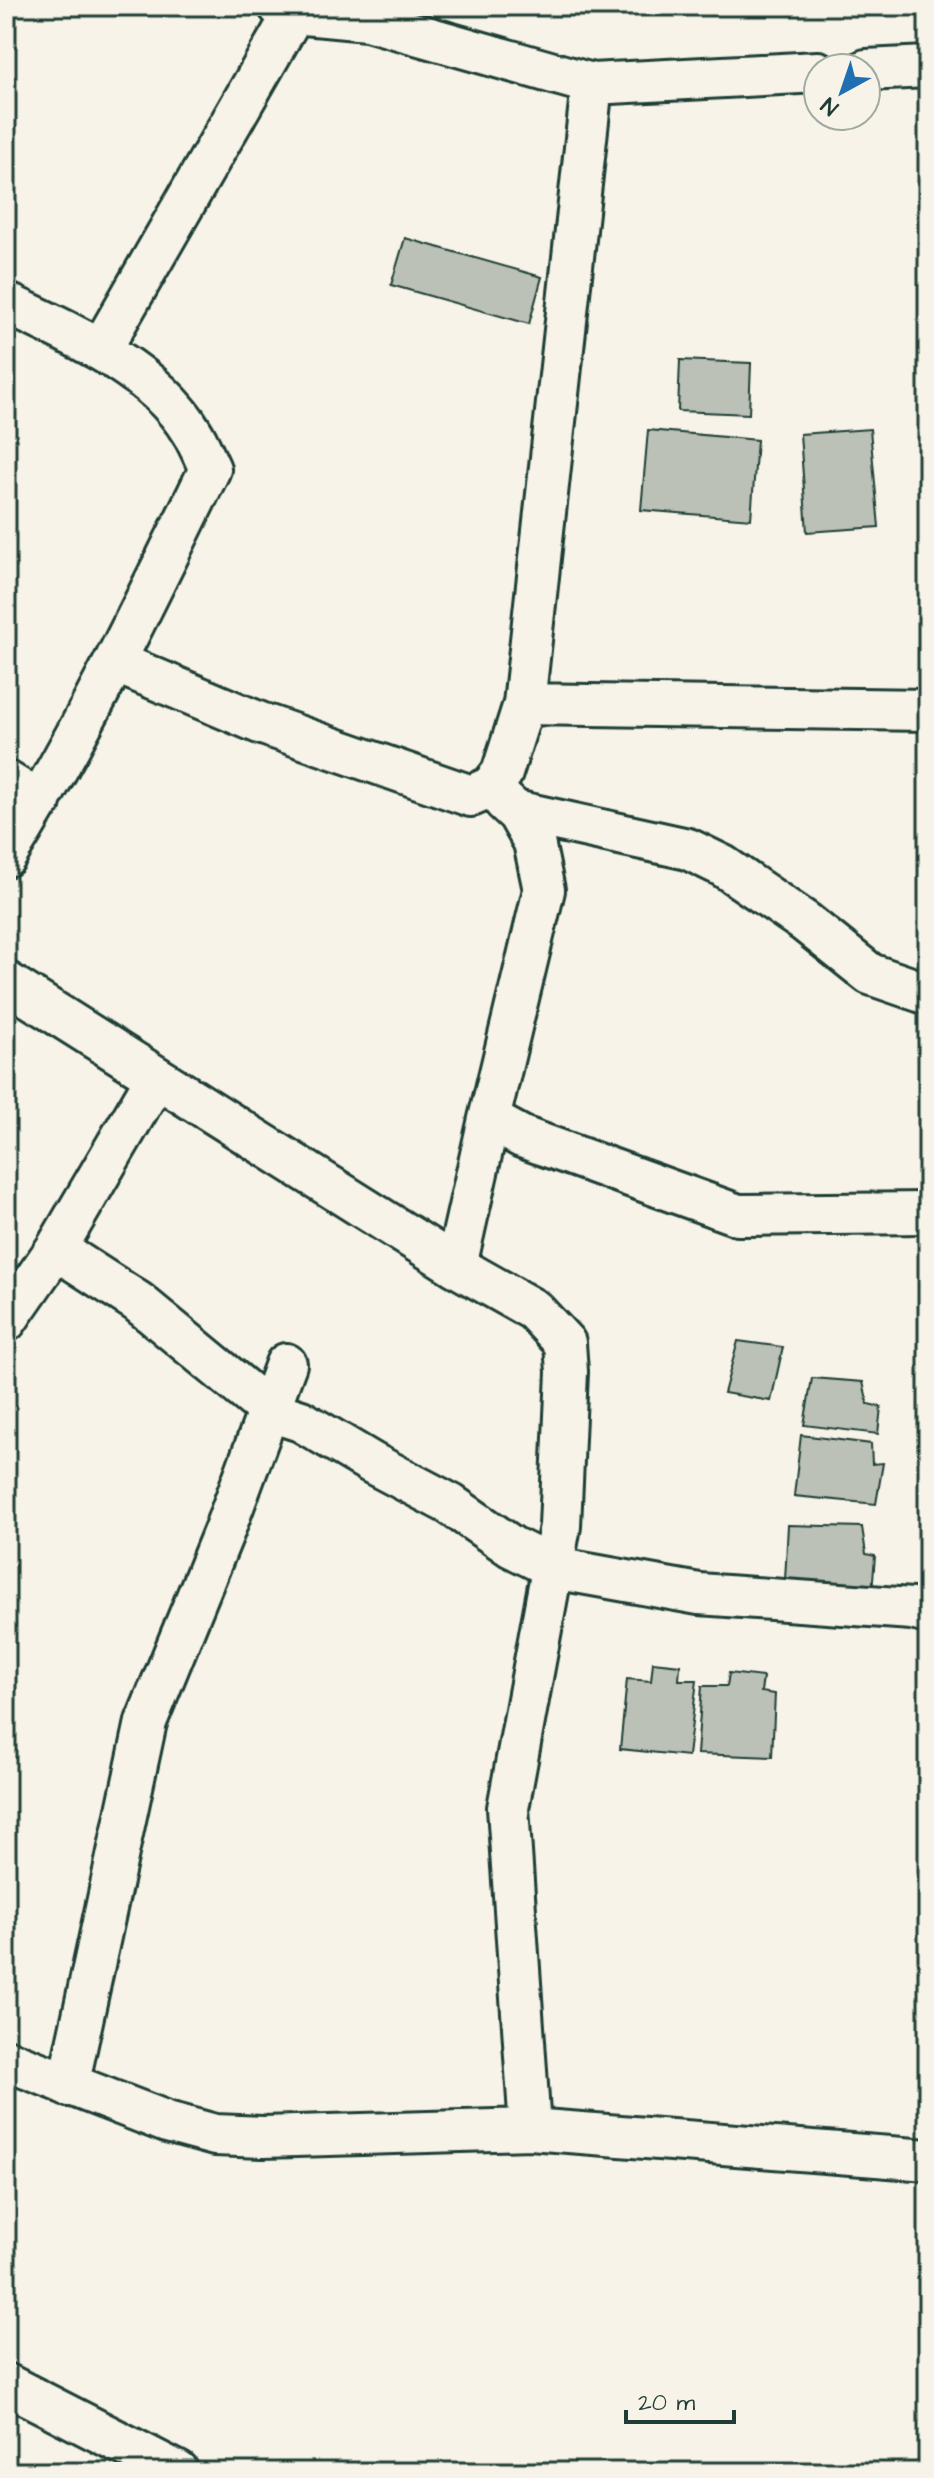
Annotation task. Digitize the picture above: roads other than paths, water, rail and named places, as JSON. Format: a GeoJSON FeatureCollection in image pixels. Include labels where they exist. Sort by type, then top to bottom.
{"type":"FeatureCollection","features":[{"type":"Feature","properties":{"kind":"street"},"geometry":{"type":"LineString","coordinates":[[101,349],[287,10],[368,13],[592,84],[802,73]]}},
{"type":"Feature","properties":{"kind":"street"},"geometry":{"type":"LineString","coordinates":[[882,69],[928,67]]}},
{"type":"Feature","properties":{"kind":"street"},"geometry":{"type":"LineString","coordinates":[[456,1266],[544,890],[534,842],[503,799],[502,773],[524,704],[592,84]]}},
{"type":"Feature","properties":{"kind":"street"},"geometry":{"type":"LineString","coordinates":[[6,303],[101,349],[163,396],[191,429],[210,469],[115,662],[40,802],[6,856]]}},
{"type":"Feature","properties":{"kind":"street"},"geometry":{"type":"LineString","coordinates":[[115,662],[260,723],[471,796],[503,799],[688,849],[735,874],[805,922],[870,974],[928,994]]}},
{"type":"Feature","properties":{"kind":"street"},"geometry":{"type":"LineString","coordinates":[[524,704],[928,710]]}},
{"type":"Feature","properties":{"kind":"street"},"geometry":{"type":"LineString","coordinates":[[6,781],[40,802]]}},
{"type":"Feature","properties":{"kind":"street"},"geometry":{"type":"LineString","coordinates":[[6,982],[456,1266],[534,1310],[565,1343],[567,1372],[560,1526],[508,1808],[530,2129]]}},
{"type":"Feature","properties":{"kind":"street"},"geometry":{"type":"LineString","coordinates":[[6,1321],[56,1249],[156,1078]]}},
{"type":"Feature","properties":{"kind":"street"},"geometry":{"type":"LineString","coordinates":[[489,1119],[522,1137],[738,1215],[928,1213]]}},
{"type":"Feature","properties":{"kind":"street"},"geometry":{"type":"LineString","coordinates":[[56,1249],[138,1302],[270,1411],[301,1421],[450,1504],[512,1547],[554,1568],[699,1594],[912,1609],[928,1613]]}},
{"type":"Feature","properties":{"kind":"street"},"geometry":{"type":"LineString","coordinates":[[68,2086],[146,1722],[286,1364]]}},
{"type":"Feature","properties":{"kind":"street"},"geometry":{"type":"LineString","coordinates":[[6,2060],[167,2122],[215,2135],[263,2137],[530,2129],[928,2160]]}},
{"type":"Feature","properties":{"kind":"street"},"geometry":{"type":"LineString","coordinates":[[6,2384],[178,2472]]}}]}
